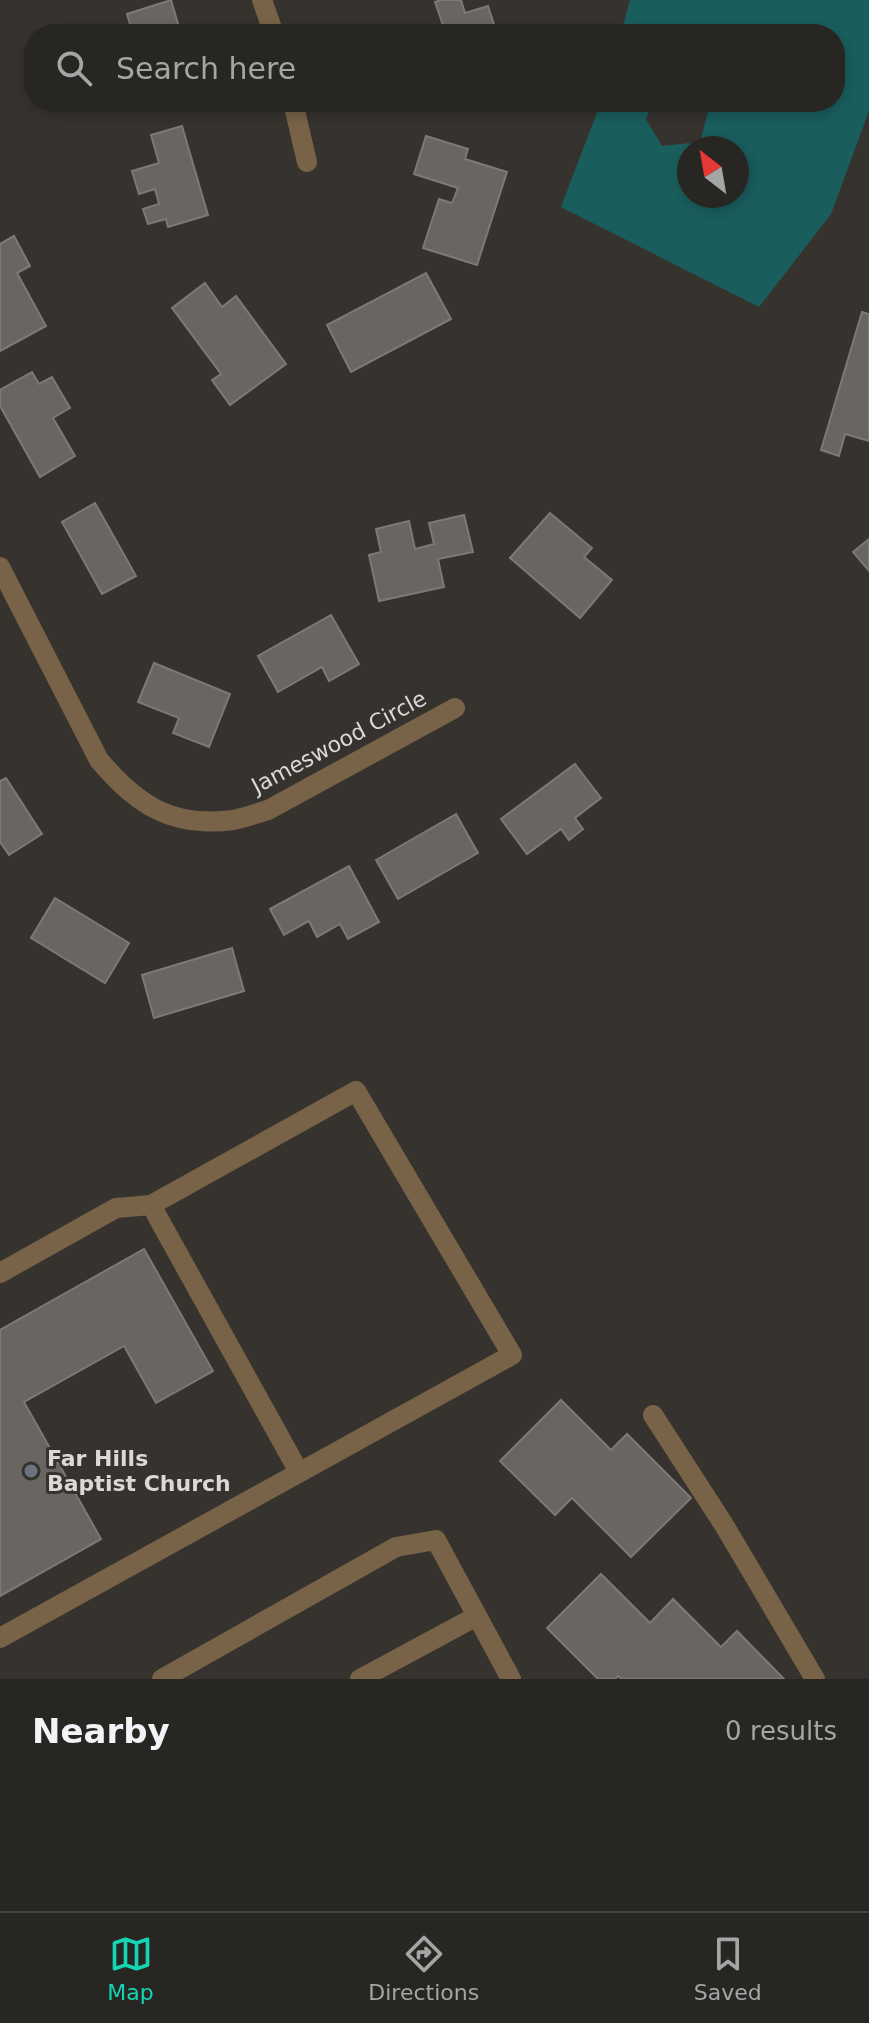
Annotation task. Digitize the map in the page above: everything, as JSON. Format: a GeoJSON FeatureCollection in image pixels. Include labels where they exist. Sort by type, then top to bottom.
{"type":"FeatureCollection","features":[{"type":"Feature","properties":{"kind":"street"},"geometry":{"type":"LineString","coordinates":[[262,0],[270,24]]}},
{"type":"Feature","properties":{"kind":"street"},"geometry":{"type":"LineString","coordinates":[[295,112],[307,162]]}},
{"type":"Feature","properties":{"kind":"street","name":"Jameswood Circle"},"geometry":{"type":"LineString","coordinates":[[0,567],[99,760],[121,785],[147,805],[176,818],[202,822],[236,820],[268,810],[455,708]]}},
{"type":"Feature","properties":{"kind":"street"},"geometry":{"type":"LineString","coordinates":[[0,1273],[116,1208],[151,1205],[356,1091],[512,1355],[0,1638]]}},
{"type":"Feature","properties":{"kind":"street"},"geometry":{"type":"LineString","coordinates":[[151,1205],[299,1472]]}},
{"type":"Feature","properties":{"kind":"street"},"geometry":{"type":"LineString","coordinates":[[653,1415],[724,1525],[815,1679]]}},
{"type":"Feature","properties":{"kind":"street"},"geometry":{"type":"LineString","coordinates":[[162,1679],[396,1547],[436,1540],[511,1679]]}},
{"type":"Feature","properties":{"kind":"street"},"geometry":{"type":"LineString","coordinates":[[360,1679],[477,1616]]}},
{"type":"Feature","properties":{"kind":"water"},"geometry":{"type":"Polygon","coordinates":[[[630,0],[869,0],[869,111],[831,214],[759,307],[561,207],[597,112],[649,112],[646,119],[662,146],[677,144],[677,208],[749,208],[749,136],[702,136],[708,112],[845,112],[845,24],[624,24],[630,0]]]}},
{"type":"Feature","properties":{"kind":"building"},"geometry":{"type":"Polygon","coordinates":[[[171,0],[178,24],[130,24],[127,14],[171,0]]]}},
{"type":"Feature","properties":{"kind":"building"},"geometry":{"type":"Polygon","coordinates":[[[461,0],[465,13],[488,6],[494,24],[443,24],[435,2],[461,0]]]}},
{"type":"Feature","properties":{"kind":"building"},"geometry":{"type":"Polygon","coordinates":[[[182,126],[208,215],[168,227],[166,219],[148,224],[143,209],[159,204],[155,189],[139,194],[132,171],[159,163],[151,135],[182,126]]]}},
{"type":"Feature","properties":{"kind":"building"},"geometry":{"type":"Polygon","coordinates":[[[426,136],[468,149],[465,159],[507,172],[477,265],[423,248],[439,199],[452,203],[458,188],[414,174],[426,136]]]}},
{"type":"Feature","properties":{"kind":"building"},"geometry":{"type":"Polygon","coordinates":[[[14,236],[30,266],[17,273],[46,326],[0,351],[0,244],[14,236]]]}},
{"type":"Feature","properties":{"kind":"building"},"geometry":{"type":"Polygon","coordinates":[[[426,273],[451,319],[351,372],[327,325],[426,273]]]}},
{"type":"Feature","properties":{"kind":"building"},"geometry":{"type":"Polygon","coordinates":[[[205,283],[222,307],[236,296],[286,364],[230,405],[212,380],[221,374],[172,308],[205,283]]]}},
{"type":"Feature","properties":{"kind":"building"},"geometry":{"type":"Polygon","coordinates":[[[862,312],[869,314],[869,441],[845,434],[839,456],[821,450],[862,312]]]}},
{"type":"Feature","properties":{"kind":"building"},"geometry":{"type":"Polygon","coordinates":[[[32,372],[39,384],[52,377],[70,408],[53,418],[75,456],[40,477],[0,406],[0,390],[32,372]]]}},
{"type":"Feature","properties":{"kind":"building"},"geometry":{"type":"Polygon","coordinates":[[[95,503],[136,576],[102,594],[62,522],[95,503]]]}},
{"type":"Feature","properties":{"kind":"building"},"geometry":{"type":"Polygon","coordinates":[[[550,513],[592,548],[584,557],[612,580],[580,618],[510,558],[550,513]]]}},
{"type":"Feature","properties":{"kind":"building"},"geometry":{"type":"Polygon","coordinates":[[[464,515],[473,552],[438,559],[444,587],[379,601],[369,555],[381,552],[376,529],[409,521],[415,549],[434,544],[429,523],[464,515]]]}},
{"type":"Feature","properties":{"kind":"building"},"geometry":{"type":"Polygon","coordinates":[[[869,539],[869,571],[853,552],[869,539]]]}},
{"type":"Feature","properties":{"kind":"building"},"geometry":{"type":"Polygon","coordinates":[[[331,615],[359,664],[329,681],[322,667],[278,692],[258,656],[331,615]]]}},
{"type":"Feature","properties":{"kind":"building"},"geometry":{"type":"Polygon","coordinates":[[[154,663],[230,694],[209,747],[173,733],[179,718],[138,702],[154,663]]]}},
{"type":"Feature","properties":{"kind":"building"},"geometry":{"type":"Polygon","coordinates":[[[575,764],[601,798],[575,818],[583,829],[569,840],[561,829],[527,854],[501,819],[575,764]]]}},
{"type":"Feature","properties":{"kind":"building"},"geometry":{"type":"Polygon","coordinates":[[[6,778],[42,834],[9,855],[0,842],[0,781],[6,778]]]}},
{"type":"Feature","properties":{"kind":"building"},"geometry":{"type":"Polygon","coordinates":[[[456,814],[478,853],[398,899],[376,860],[456,814]]]}},
{"type":"Feature","properties":{"kind":"building"},"geometry":{"type":"Polygon","coordinates":[[[349,866],[379,922],[348,939],[340,924],[317,937],[309,921],[284,935],[270,909],[349,866]]]}},
{"type":"Feature","properties":{"kind":"building"},"geometry":{"type":"Polygon","coordinates":[[[55,898],[129,943],[105,983],[31,938],[55,898]]]}},
{"type":"Feature","properties":{"kind":"building"},"geometry":{"type":"Polygon","coordinates":[[[232,948],[244,991],[154,1018],[142,975],[232,948]]]}},
{"type":"Feature","properties":{"kind":"building","name":"Far Hills Baptist Church"},"geometry":{"type":"Polygon","coordinates":[[[144,1249],[213,1371],[156,1403],[124,1346],[24,1402],[101,1539],[0,1596],[0,1330],[144,1249]]]}},
{"type":"Feature","properties":{"kind":"building"},"geometry":{"type":"Polygon","coordinates":[[[561,1400],[611,1450],[627,1434],[691,1498],[631,1557],[572,1498],[555,1515],[500,1461],[561,1400]]]}},
{"type":"Feature","properties":{"kind":"building"},"geometry":{"type":"Polygon","coordinates":[[[601,1574],[650,1623],[673,1599],[721,1647],[737,1631],[784,1679],[622,1679],[618,1676],[615,1679],[598,1679],[547,1628],[601,1574]]]}},
{"type":"Feature","properties":{"kind":"place","name":"Far Hills Baptist Church"},"geometry":{"type":"Point","coordinates":[31,1471]}}]}
